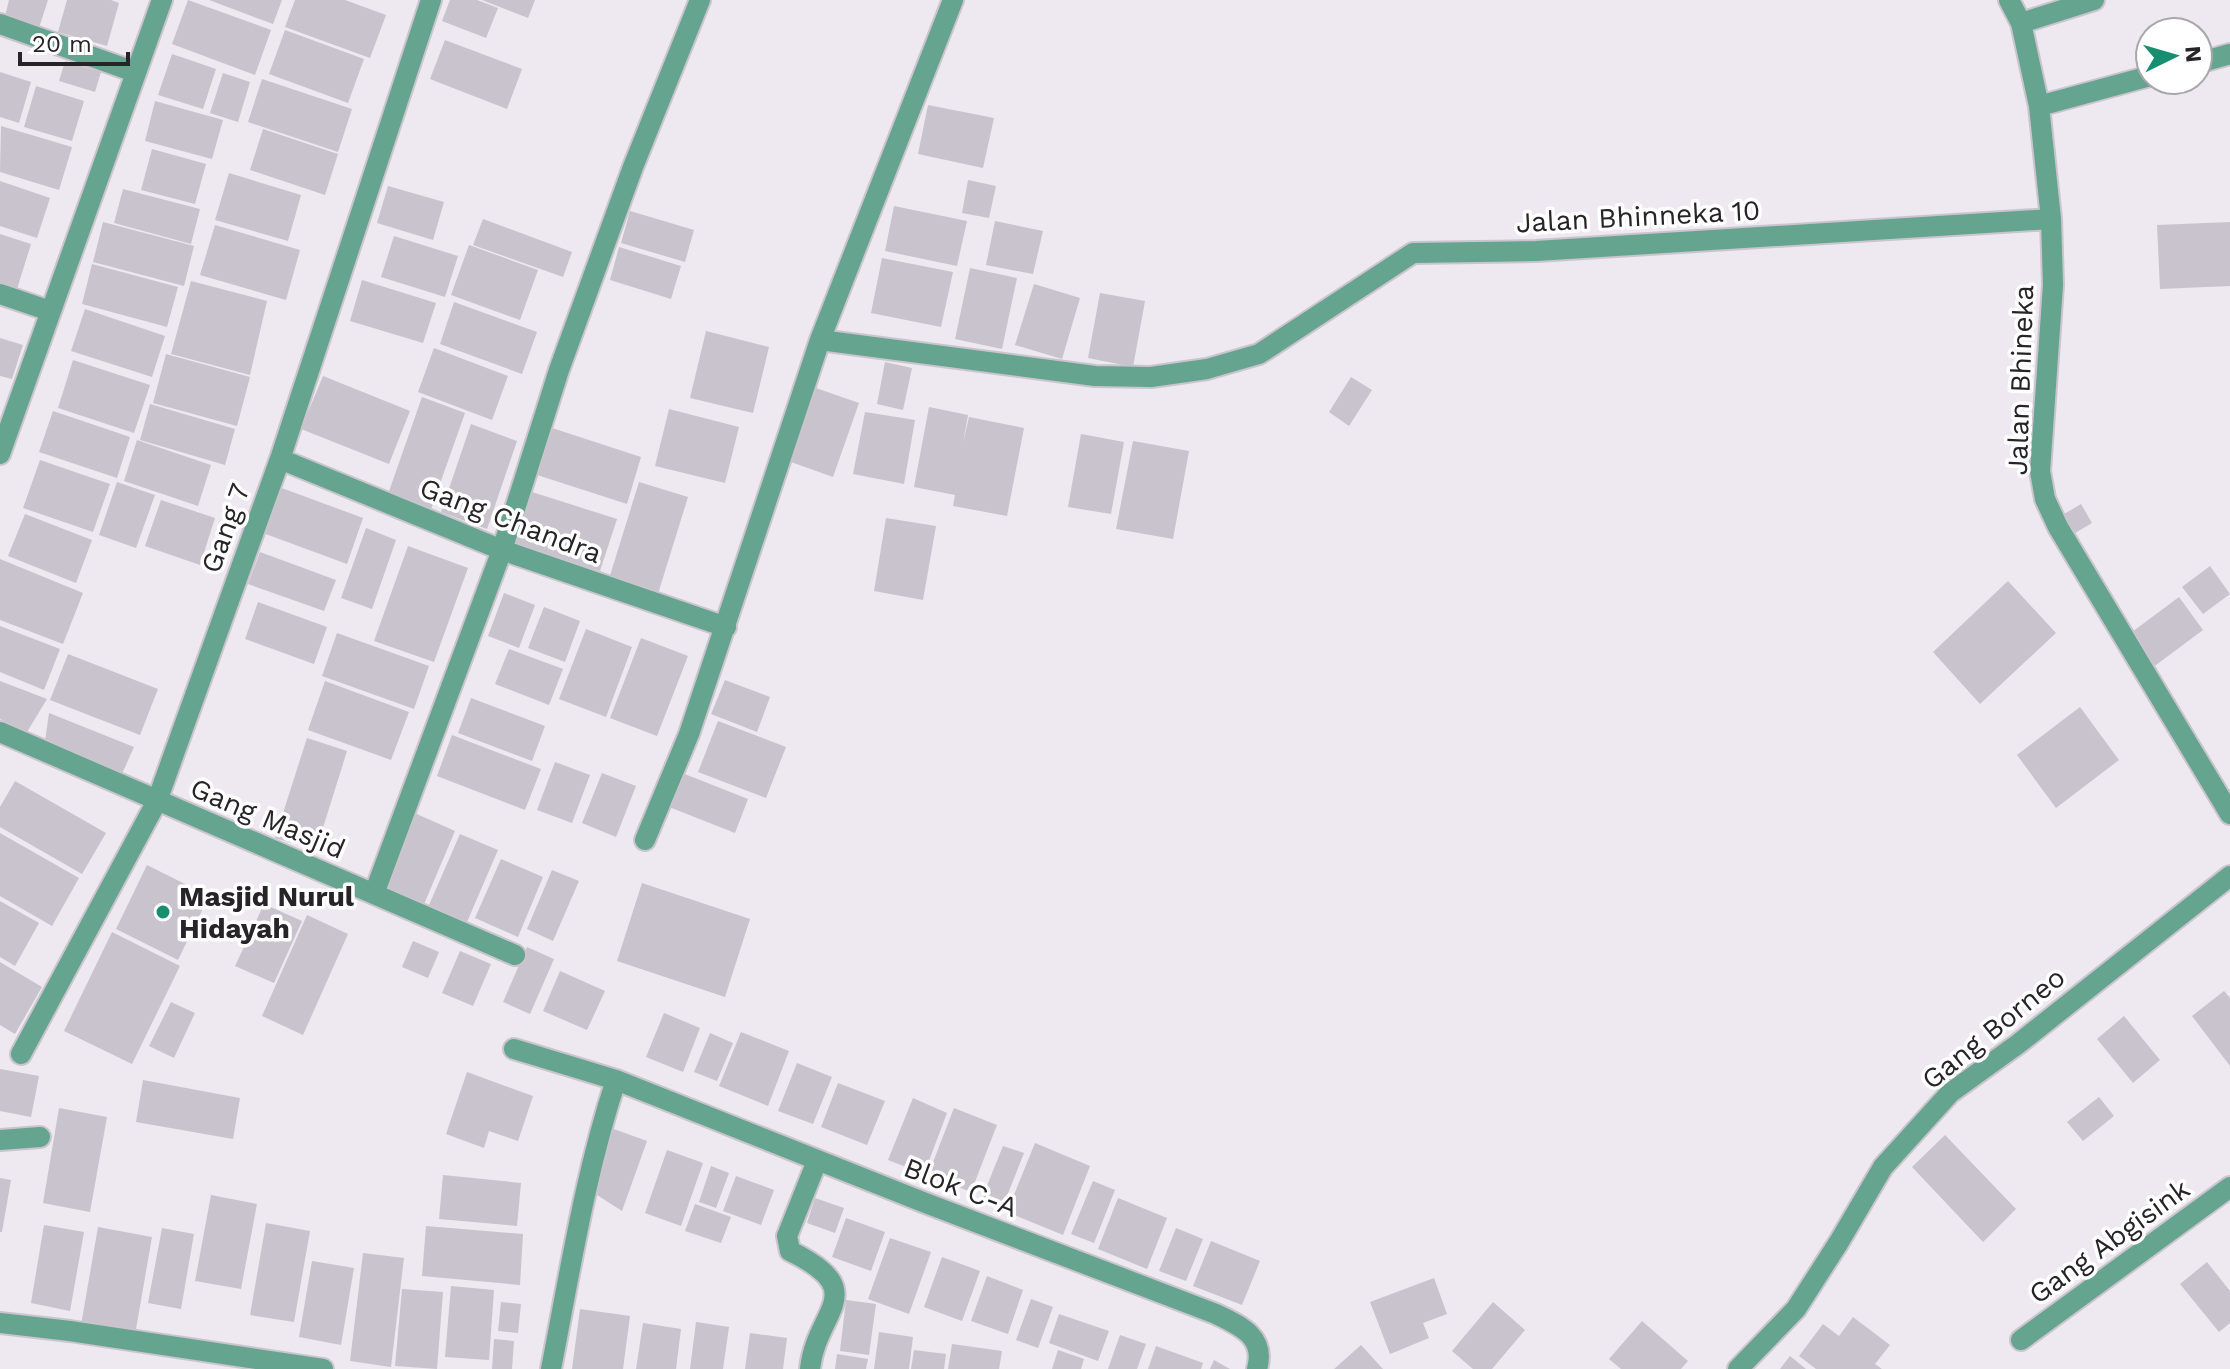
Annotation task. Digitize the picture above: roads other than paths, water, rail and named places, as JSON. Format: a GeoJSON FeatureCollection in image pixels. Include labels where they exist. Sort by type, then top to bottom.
{"type":"FeatureCollection","features":[{"type":"Feature","properties":{"kind":"street"},"geometry":{"type":"LineString","coordinates":[[0,454],[162,0]]}},
{"type":"Feature","properties":{"kind":"street","name":"Gang 7"},"geometry":{"type":"LineString","coordinates":[[21,1054],[157,801],[280,459],[431,0]]}},
{"type":"Feature","properties":{"kind":"street"},"geometry":{"type":"LineString","coordinates":[[374,894],[502,550],[559,370],[633,167],[700,0]]}},
{"type":"Feature","properties":{"kind":"street"},"geometry":{"type":"LineString","coordinates":[[645,840],[689,734],[820,340],[953,0]]}},
{"type":"Feature","properties":{"kind":"street","name":"Jalan Bhineka"},"geometry":{"type":"LineString","coordinates":[[2009,0],[2021,23],[2039,106],[2051,219],[2053,285],[2040,471],[2045,499],[2058,527],[2230,814]]}},
{"type":"Feature","properties":{"kind":"street"},"geometry":{"type":"LineString","coordinates":[[2021,23],[2094,0]]}},
{"type":"Feature","properties":{"kind":"street"},"geometry":{"type":"LineString","coordinates":[[0,24],[135,72]]}},
{"type":"Feature","properties":{"kind":"street"},"geometry":{"type":"LineString","coordinates":[[2039,106],[2134,80]]}},
{"type":"Feature","properties":{"kind":"street","name":"Jalan Bhinneka 10"},"geometry":{"type":"LineString","coordinates":[[820,340],[1095,376],[1151,377],[1207,369],[1259,354],[1413,253],[1536,251],[2051,219]]}},
{"type":"Feature","properties":{"kind":"street"},"geometry":{"type":"LineString","coordinates":[[0,294],[50,311]]}},
{"type":"Feature","properties":{"kind":"street","name":"Gang Chandra"},"geometry":{"type":"LineString","coordinates":[[280,459],[502,550],[726,627]]}},
{"type":"Feature","properties":{"kind":"street","name":"Gang Masjid"},"geometry":{"type":"LineString","coordinates":[[0,732],[515,955]]}},
{"type":"Feature","properties":{"kind":"street","name":"Gang Borneo"},"geometry":{"type":"LineString","coordinates":[[1738,1369],[1796,1309],[1883,1167],[1950,1093],[2018,1044],[2230,876]]}},
{"type":"Feature","properties":{"kind":"street","name":"Blok C-A"},"geometry":{"type":"LineString","coordinates":[[514,1049],[616,1080],[817,1161],[1216,1314],[1252,1335],[1259,1346],[1257,1369]]}},
{"type":"Feature","properties":{"kind":"street"},"geometry":{"type":"LineString","coordinates":[[551,1369],[586,1186],[616,1080]]}},
{"type":"Feature","properties":{"kind":"street"},"geometry":{"type":"LineString","coordinates":[[0,1140],[40,1137]]}},
{"type":"Feature","properties":{"kind":"street"},"geometry":{"type":"LineString","coordinates":[[810,1369],[815,1343],[833,1311],[835,1289],[818,1267],[790,1251],[787,1236],[817,1161]]}},
{"type":"Feature","properties":{"kind":"street","name":"Gang Abgisink"},"geometry":{"type":"LineString","coordinates":[[2021,1340],[2230,1187]]}},
{"type":"Feature","properties":{"kind":"street"},"geometry":{"type":"LineString","coordinates":[[0,1323],[323,1369]]}},
{"type":"Feature","properties":{"kind":"place","name":"Masjid Nurul Hidayah"},"geometry":{"type":"Point","coordinates":[163,912]}}]}
